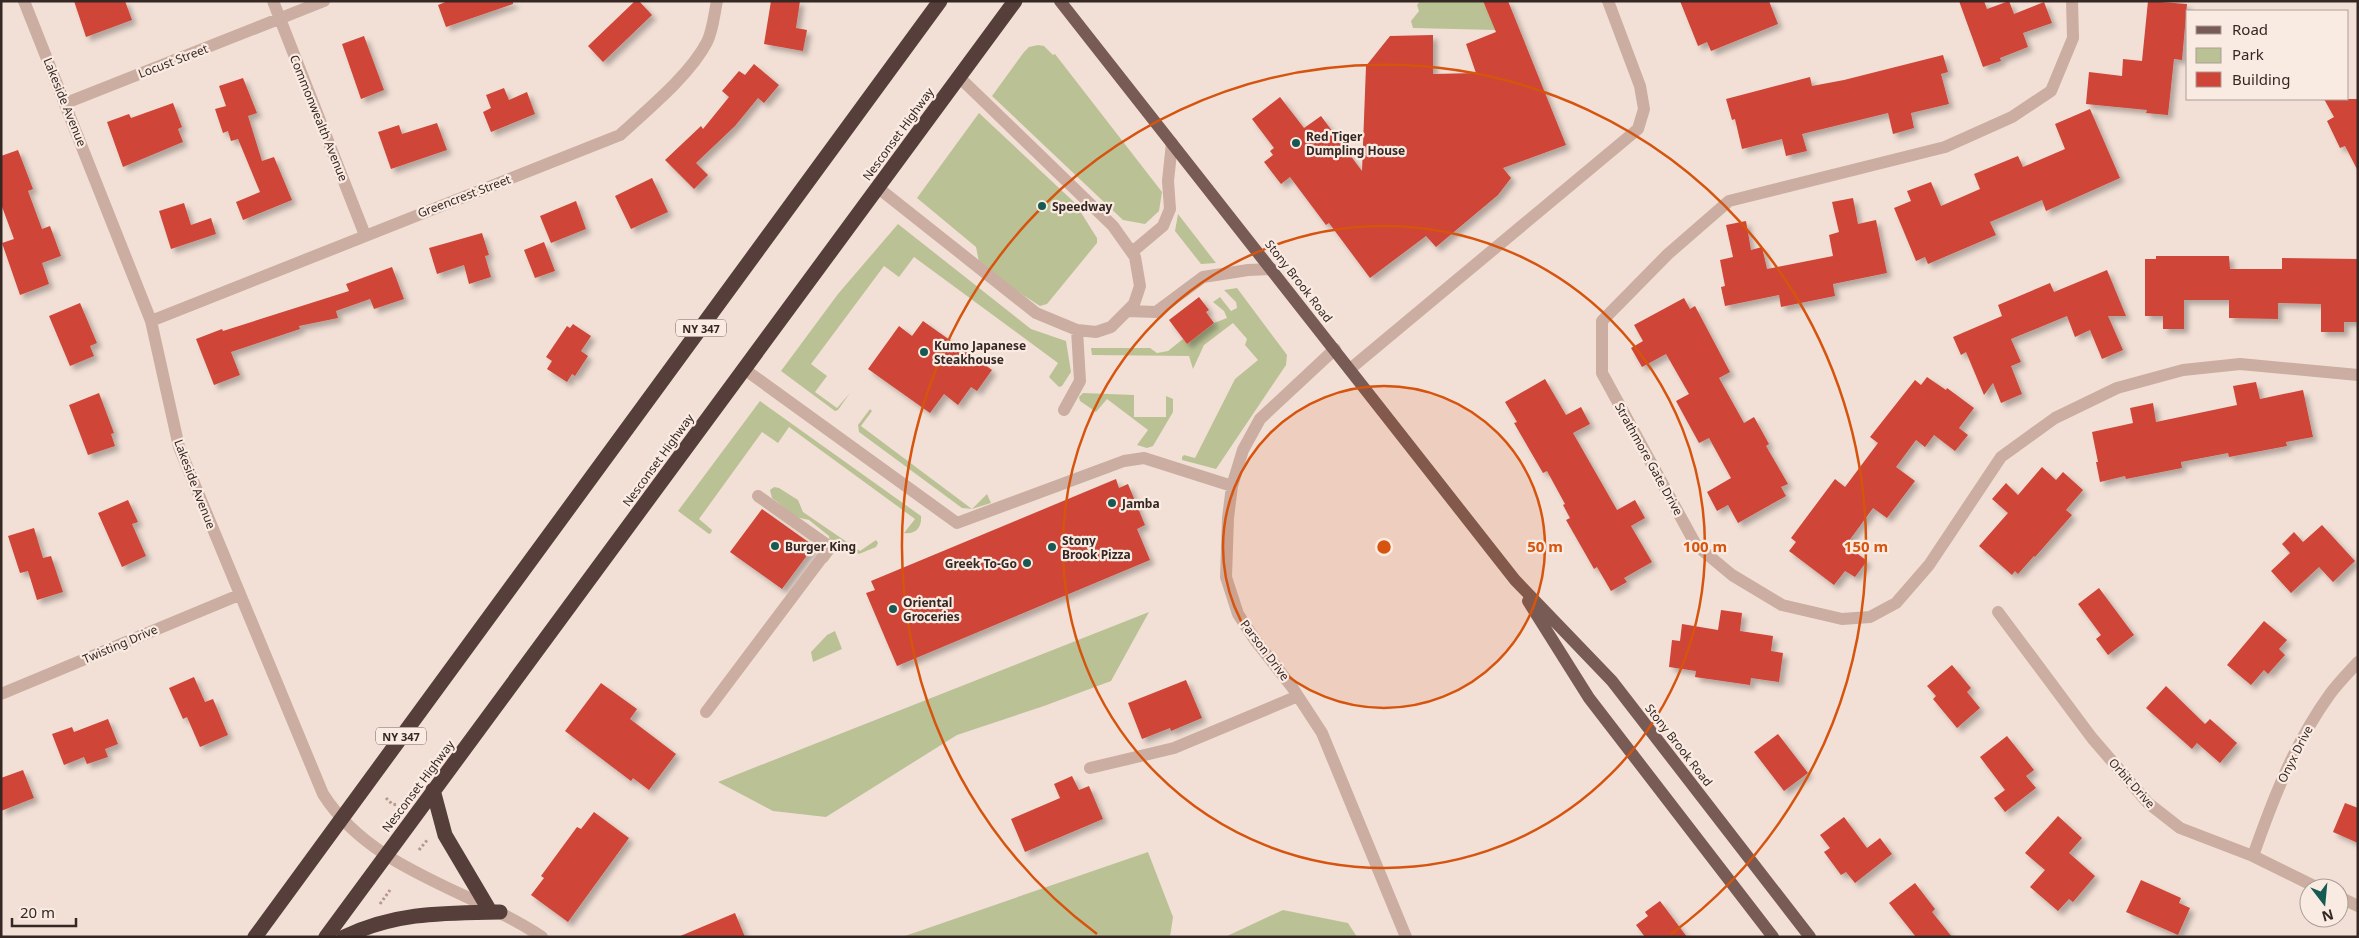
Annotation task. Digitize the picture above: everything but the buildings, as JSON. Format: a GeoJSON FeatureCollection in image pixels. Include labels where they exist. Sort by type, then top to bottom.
{"type":"FeatureCollection","features":[{"type":"Feature","properties":{"kind":"highway","name":"NY 347"},"geometry":{"type":"LineString","coordinates":[[255,937],[940,1]]}},
{"type":"Feature","properties":{"kind":"highway","name":"Nesconset Highway"},"geometry":{"type":"LineString","coordinates":[[326,937],[1014,1]]}},
{"type":"Feature","properties":{"kind":"highway"},"geometry":{"type":"LineString","coordinates":[[344,937],[383,922],[417,914],[493,909],[445,835],[433,790]]}},
{"type":"Feature","properties":{"kind":"main road","name":"Stony Brook Road"},"geometry":{"type":"LineString","coordinates":[[1060,1],[1515,580],[1612,681],[1810,937]]}},
{"type":"Feature","properties":{"kind":"main road","name":"Stony Brook Road"},"geometry":{"type":"LineString","coordinates":[[1515,580],[1589,698],[1773,937]]}},
{"type":"Feature","properties":{"kind":"street","name":"Lakeside Avenue"},"geometry":{"type":"LineString","coordinates":[[24,1],[151,320],[179,447],[320,788],[341,819],[360,838],[385,855],[493,909],[542,937]]}},
{"type":"Feature","properties":{"kind":"street","name":"Commonwealth Avenue"},"geometry":{"type":"LineString","coordinates":[[273,1],[365,235]]}},
{"type":"Feature","properties":{"kind":"street","name":"Locust Street"},"geometry":{"type":"LineString","coordinates":[[66,103],[324,1]]}},
{"type":"Feature","properties":{"kind":"street","name":"Greencrest Street"},"geometry":{"type":"LineString","coordinates":[[151,320],[620,135],[664,94],[698,56],[707,42],[717,1]]}},
{"type":"Feature","properties":{"kind":"street"},"geometry":{"type":"LineString","coordinates":[[1350,369],[1638,129],[1644,109],[1640,86],[1608,1]]}},
{"type":"Feature","properties":{"kind":"street","name":"Strathmore Gate Drive"},"geometry":{"type":"LineString","coordinates":[[2072,1],[2073,38],[2050,91],[2012,117],[1945,147],[1729,201],[1668,254],[1602,321],[1602,373],[1696,545],[1732,575],[1782,606],[1842,619],[1870,617],[1896,603],[1929,565],[2001,457],[2055,418],[2117,388],[2183,370],[2240,364],[2358,375]]}},
{"type":"Feature","properties":{"kind":"street"},"geometry":{"type":"LineString","coordinates":[[878,187],[1036,313],[1078,330],[1096,332],[1111,328],[1134,304],[1140,286],[1135,256],[1113,226],[959,77]]}},
{"type":"Feature","properties":{"kind":"street"},"geometry":{"type":"LineString","coordinates":[[1132,252],[1163,226],[1170,209],[1168,181],[1172,143]]}},
{"type":"Feature","properties":{"kind":"street"},"geometry":{"type":"LineString","coordinates":[[1127,311],[1156,312],[1203,277],[1248,270],[1272,269]]}},
{"type":"Feature","properties":{"kind":"street"},"geometry":{"type":"LineString","coordinates":[[1064,410],[1080,381],[1078,330]]}},
{"type":"Feature","properties":{"kind":"street","name":"Parson Drive"},"geometry":{"type":"LineString","coordinates":[[1335,349],[1260,420],[1243,450],[1232,486],[1228,518],[1226,577],[1238,614],[1254,640],[1298,696],[1326,741],[1406,937]]}},
{"type":"Feature","properties":{"kind":"street"},"geometry":{"type":"LineString","coordinates":[[744,369],[957,523],[1124,461],[1144,458],[1232,486]]}},
{"type":"Feature","properties":{"kind":"street"},"geometry":{"type":"LineString","coordinates":[[706,712],[830,547],[758,496]]}},
{"type":"Feature","properties":{"kind":"street","name":"Twisting Drive"},"geometry":{"type":"LineString","coordinates":[[4,692],[239,595]]}},
{"type":"Feature","properties":{"kind":"street","name":"Orbit Drive"},"geometry":{"type":"LineString","coordinates":[[1998,612],[2092,738],[2148,803],[2180,828],[2253,856],[2299,879]]}},
{"type":"Feature","properties":{"kind":"street","name":"Onyx Drive"},"geometry":{"type":"LineString","coordinates":[[2253,856],[2274,797],[2304,734],[2330,693],[2358,662]]}},
{"type":"Feature","properties":{"kind":"street"},"geometry":{"type":"LineString","coordinates":[[1,679],[4,692]]}},
{"type":"Feature","properties":{"kind":"street"},"geometry":{"type":"LineString","coordinates":[[1090,768],[1174,748],[1298,696]]}},
{"type":"Feature","properties":{"kind":"path"},"geometry":{"type":"LineString","coordinates":[[386,798],[392,804],[398,805]]}},
{"type":"Feature","properties":{"kind":"path"},"geometry":{"type":"LineString","coordinates":[[419,850],[428,840]]}},
{"type":"Feature","properties":{"kind":"green space"},"geometry":{"type":"Polygon","coordinates":[[[1420,1],[1483,1],[1496,30],[1413,28],[1411,21],[1419,11],[1417,5],[1420,1]]]}},
{"type":"Feature","properties":{"kind":"green space"},"geometry":{"type":"Polygon","coordinates":[[[1044,46],[1053,55],[1055,54],[1162,192],[1159,211],[1145,224],[1123,220],[992,96],[1024,52],[1029,47],[1044,46]]]}},
{"type":"Feature","properties":{"kind":"green space"},"geometry":{"type":"Polygon","coordinates":[[[979,113],[1075,203],[1097,238],[1097,243],[1047,304],[1040,306],[1006,284],[979,262],[976,247],[917,198],[979,113]]]}},
{"type":"Feature","properties":{"kind":"green space"},"geometry":{"type":"Polygon","coordinates":[[[1178,214],[1216,263],[1201,264],[1175,231],[1178,214]]]}},
{"type":"Feature","properties":{"kind":"green space"},"geometry":{"type":"Polygon","coordinates":[[[898,224],[1031,329],[1066,341],[1071,372],[1062,386],[1059,387],[1049,377],[1058,363],[914,257],[899,277],[884,266],[811,364],[827,376],[815,392],[837,408],[850,393],[838,410],[835,411],[781,371],[838,294],[898,224]]]}},
{"type":"Feature","properties":{"kind":"green space"},"geometry":{"type":"Polygon","coordinates":[[[1237,288],[1287,355],[1286,365],[1216,469],[1182,460],[1182,457],[1184,455],[1195,458],[1235,379],[1258,360],[1245,345],[1247,339],[1233,323],[1204,345],[1193,369],[1189,356],[1092,355],[1091,348],[1150,348],[1157,353],[1168,351],[1183,339],[1187,344],[1214,323],[1227,318],[1224,311],[1213,302],[1220,297],[1231,311],[1237,308],[1236,302],[1224,290],[1237,288]]]}},
{"type":"Feature","properties":{"kind":"green space"},"geometry":{"type":"Polygon","coordinates":[[[1083,393],[1134,395],[1134,417],[1166,417],[1166,396],[1173,399],[1173,412],[1153,446],[1147,448],[1137,445],[1148,430],[1107,399],[1096,412],[1080,401],[1079,397],[1083,393]]]}},
{"type":"Feature","properties":{"kind":"green space"},"geometry":{"type":"Polygon","coordinates":[[[760,401],[921,516],[919,527],[912,533],[904,533],[915,519],[789,427],[778,443],[762,432],[699,519],[712,530],[711,533],[709,534],[678,511],[760,401]]]}},
{"type":"Feature","properties":{"kind":"green space"},"geometry":{"type":"Polygon","coordinates":[[[870,409],[872,411],[861,426],[972,509],[962,508],[859,432],[858,425],[870,409]]]}},
{"type":"Feature","properties":{"kind":"green space"},"geometry":{"type":"Polygon","coordinates":[[[774,487],[779,488],[798,500],[803,512],[860,551],[876,540],[878,543],[876,547],[859,554],[841,543],[827,562],[824,563],[831,547],[829,536],[809,520],[796,517],[772,498],[770,490],[774,487]]]}},
{"type":"Feature","properties":{"kind":"green space"},"geometry":{"type":"Polygon","coordinates":[[[987,494],[991,503],[972,509],[987,494]]]}},
{"type":"Feature","properties":{"kind":"green space"},"geometry":{"type":"Polygon","coordinates":[[[1149,612],[1111,681],[957,735],[826,817],[773,811],[718,782],[1149,612]]]}},
{"type":"Feature","properties":{"kind":"green space"},"geometry":{"type":"Polygon","coordinates":[[[835,631],[842,649],[813,662],[811,652],[827,635],[835,631]]]}},
{"type":"Feature","properties":{"kind":"green space"},"geometry":{"type":"Polygon","coordinates":[[[1148,852],[1173,917],[1170,937],[902,937],[1148,852]]]}},
{"type":"Feature","properties":{"kind":"green space"},"geometry":{"type":"Polygon","coordinates":[[[1283,910],[1348,923],[1357,937],[1225,937],[1283,910]]]}},
{"type":"Feature","properties":{"kind":"place","name":"Red Tiger Dumpling House"},"geometry":{"type":"Point","coordinates":[1296,143]}},
{"type":"Feature","properties":{"kind":"place","name":"Speedway"},"geometry":{"type":"Point","coordinates":[1042,206]}},
{"type":"Feature","properties":{"kind":"place","name":"Kumo Japanese Steakhouse"},"geometry":{"type":"Point","coordinates":[924,352]}},
{"type":"Feature","properties":{"kind":"place","name":"Jamba"},"geometry":{"type":"Point","coordinates":[1112,503]}},
{"type":"Feature","properties":{"kind":"place","name":"Burger King"},"geometry":{"type":"Point","coordinates":[775,546]}},
{"type":"Feature","properties":{"kind":"place","name":"Stony Brook Pizza"},"geometry":{"type":"Point","coordinates":[1052,547]}},
{"type":"Feature","properties":{"kind":"place","name":"Greek To-Go"},"geometry":{"type":"Point","coordinates":[1027,563]}},
{"type":"Feature","properties":{"kind":"place","name":"Oriental Groceries"},"geometry":{"type":"Point","coordinates":[893,609]}}]}
